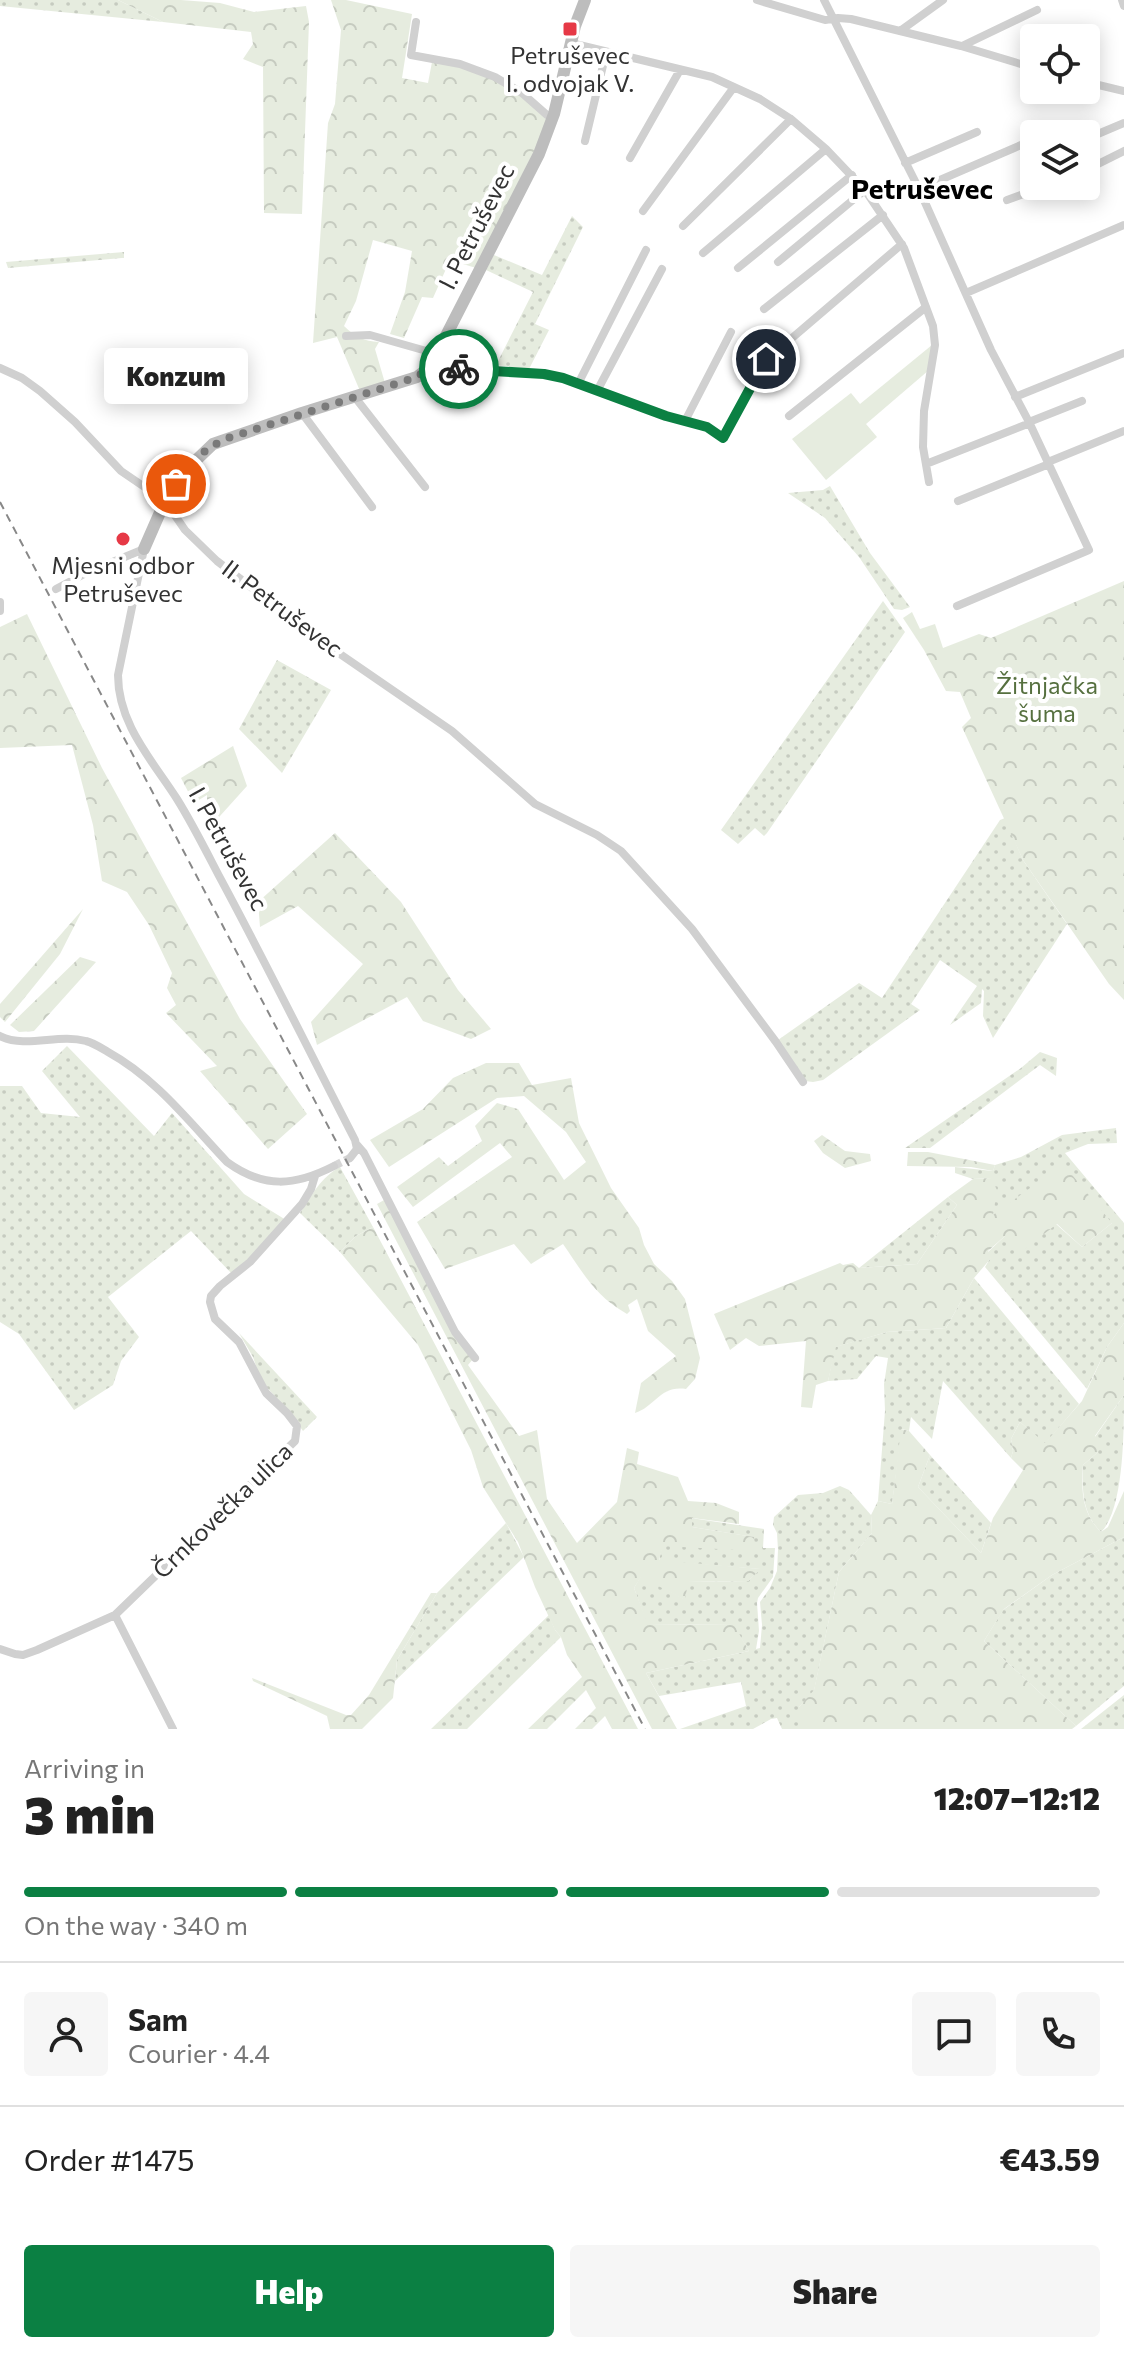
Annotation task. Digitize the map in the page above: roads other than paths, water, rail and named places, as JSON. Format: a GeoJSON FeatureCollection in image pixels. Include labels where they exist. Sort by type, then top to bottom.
{"type":"FeatureCollection","features":[{"type":"Feature","properties":{"kind":"street","name":"I. Petruševec"},"geometry":{"type":"LineString","coordinates":[[475,1358],[455,1332],[219,875],[178,801],[138,741],[124,712],[118,675],[144,549],[165,501],[191,465],[213,444],[417,377],[430,367],[539,154],[553,117],[585,0]]}},
{"type":"Feature","properties":{"kind":"street"},"geometry":{"type":"LineString","coordinates":[[757,0],[825,20],[851,19],[1020,64]]}},
{"type":"Feature","properties":{"kind":"street"},"geometry":{"type":"LineString","coordinates":[[824,0],[919,189],[1089,550],[957,606]]}},
{"type":"Feature","properties":{"kind":"street"},"geometry":{"type":"LineString","coordinates":[[900,31],[943,0]]}},
{"type":"Feature","properties":{"kind":"street"},"geometry":{"type":"LineString","coordinates":[[1122,0],[1124,6]]}},
{"type":"Feature","properties":{"kind":"street"},"geometry":{"type":"LineString","coordinates":[[961,46],[1037,10]]}},
{"type":"Feature","properties":{"kind":"street"},"geometry":{"type":"LineString","coordinates":[[416,22],[411,55],[460,64],[495,77],[553,117]]}},
{"type":"Feature","properties":{"kind":"street"},"geometry":{"type":"LineString","coordinates":[[571,43],[712,77],[775,107],[826,149],[865,190],[902,244],[933,326],[935,345],[924,411],[923,447],[929,482]]}},
{"type":"Feature","properties":{"kind":"street"},"geometry":{"type":"LineString","coordinates":[[585,141],[606,53]]}},
{"type":"Feature","properties":{"kind":"street"},"geometry":{"type":"LineString","coordinates":[[630,158],[680,70]]}},
{"type":"Feature","properties":{"kind":"street"},"geometry":{"type":"LineString","coordinates":[[1100,85],[1124,91]]}},
{"type":"Feature","properties":{"kind":"street"},"geometry":{"type":"LineString","coordinates":[[643,211],[734,87]]}},
{"type":"Feature","properties":{"kind":"street"},"geometry":{"type":"LineString","coordinates":[[683,226],[791,119]]}},
{"type":"Feature","properties":{"kind":"street"},"geometry":{"type":"LineString","coordinates":[[1100,133],[1124,123]]}},
{"type":"Feature","properties":{"kind":"street"},"geometry":{"type":"LineString","coordinates":[[905,163],[977,132]]}},
{"type":"Feature","properties":{"kind":"street"},"geometry":{"type":"LineString","coordinates":[[919,189],[1020,145]]}},
{"type":"Feature","properties":{"kind":"street"},"geometry":{"type":"LineString","coordinates":[[703,253],[826,149]]}},
{"type":"Feature","properties":{"kind":"street"},"geometry":{"type":"LineString","coordinates":[[1100,163],[1124,151]]}},
{"type":"Feature","properties":{"kind":"street"},"geometry":{"type":"LineString","coordinates":[[738,268],[852,175]]}},
{"type":"Feature","properties":{"kind":"street"},"geometry":{"type":"LineString","coordinates":[[778,262],[865,190]]}},
{"type":"Feature","properties":{"kind":"street"},"geometry":{"type":"LineString","coordinates":[[1007,200],[1020,195]]}},
{"type":"Feature","properties":{"kind":"street"},"geometry":{"type":"LineString","coordinates":[[764,309],[883,215]]}},
{"type":"Feature","properties":{"kind":"street"},"geometry":{"type":"LineString","coordinates":[[966,293],[1124,225]]}},
{"type":"Feature","properties":{"kind":"street"},"geometry":{"type":"LineString","coordinates":[[778,350],[902,244]]}},
{"type":"Feature","properties":{"kind":"street"},"geometry":{"type":"LineString","coordinates":[[578,384],[646,250]]}},
{"type":"Feature","properties":{"kind":"street"},"geometry":{"type":"LineString","coordinates":[[597,391],[662,269]]}},
{"type":"Feature","properties":{"kind":"street"},"geometry":{"type":"LineString","coordinates":[[789,416],[926,307]]}},
{"type":"Feature","properties":{"kind":"street"},"geometry":{"type":"LineString","coordinates":[[685,421],[731,332]]}},
{"type":"Feature","properties":{"kind":"street"},"geometry":{"type":"LineString","coordinates":[[346,336],[370,335],[437,354]]}},
{"type":"Feature","properties":{"kind":"street"},"geometry":{"type":"LineString","coordinates":[[1015,397],[1124,353]]}},
{"type":"Feature","properties":{"kind":"street"},"geometry":{"type":"LineString","coordinates":[[430,367],[544,374],[707,427],[723,438],[766,359]]}},
{"type":"Feature","properties":{"kind":"street","name":"II. Petruševec"},"geometry":{"type":"LineString","coordinates":[[0,368],[40,391],[75,422],[121,471],[165,501],[185,530],[217,561],[324,643],[452,731],[535,804],[597,835],[621,851],[692,929],[803,1082]]}},
{"type":"Feature","properties":{"kind":"street"},"geometry":{"type":"LineString","coordinates":[[354,396],[425,487]]}},
{"type":"Feature","properties":{"kind":"street"},"geometry":{"type":"LineString","coordinates":[[926,464],[1082,401]]}},
{"type":"Feature","properties":{"kind":"street"},"geometry":{"type":"LineString","coordinates":[[302,413],[372,507]]}},
{"type":"Feature","properties":{"kind":"street"},"geometry":{"type":"LineString","coordinates":[[958,501],[1124,431]]}},
{"type":"Feature","properties":{"kind":"street"},"geometry":{"type":"LineString","coordinates":[[56,589],[144,549]]}},
{"type":"Feature","properties":{"kind":"street"},"geometry":{"type":"LineString","coordinates":[[0,1036],[10,1041],[88,1041],[119,1058],[150,1081],[238,1170],[274,1182],[291,1182],[315,1176],[334,1166]]}},
{"type":"Feature","properties":{"kind":"street"},"geometry":{"type":"LineString","coordinates":[[350,1158],[356,1152],[356,1144]]}},
{"type":"Feature","properties":{"kind":"street","name":"Črnkovečka ulica"},"geometry":{"type":"LineString","coordinates":[[0,1649],[23,1655],[115,1615],[295,1441],[297,1426],[266,1393],[239,1342],[215,1319],[210,1302],[220,1286],[250,1262],[302,1204],[315,1176]]}},
{"type":"Feature","properties":{"kind":"street"},"geometry":{"type":"LineString","coordinates":[[115,1615],[173,1729]]}},
{"type":"Feature","properties":{"kind":"tunnel"},"geometry":{"type":"LineString","coordinates":[[334,1166],[350,1158]]}},
{"type":"Feature","properties":{"kind":"railway"},"geometry":{"type":"LineString","coordinates":[[0,502],[645,1729]]}},
{"type":"Feature","properties":{"kind":"place","name":"Petruševec I. odvojak V."},"geometry":{"type":"Point","coordinates":[570,29]}},
{"type":"Feature","properties":{"kind":"place","name":"Konzum"},"geometry":{"type":"Point","coordinates":[176,484]}},
{"type":"Feature","properties":{"kind":"place","name":"Mjesni odbor Petruševec"},"geometry":{"type":"Point","coordinates":[123,539]}},
{"type":"Feature","properties":{"kind":"district","name":"Petruševec"},"geometry":{"type":"Point","coordinates":[922,189]}},
{"type":"Feature","properties":{"kind":"park label","name":"Žitnjačka šuma"},"geometry":{"type":"Point","coordinates":[1047,700]}}]}
